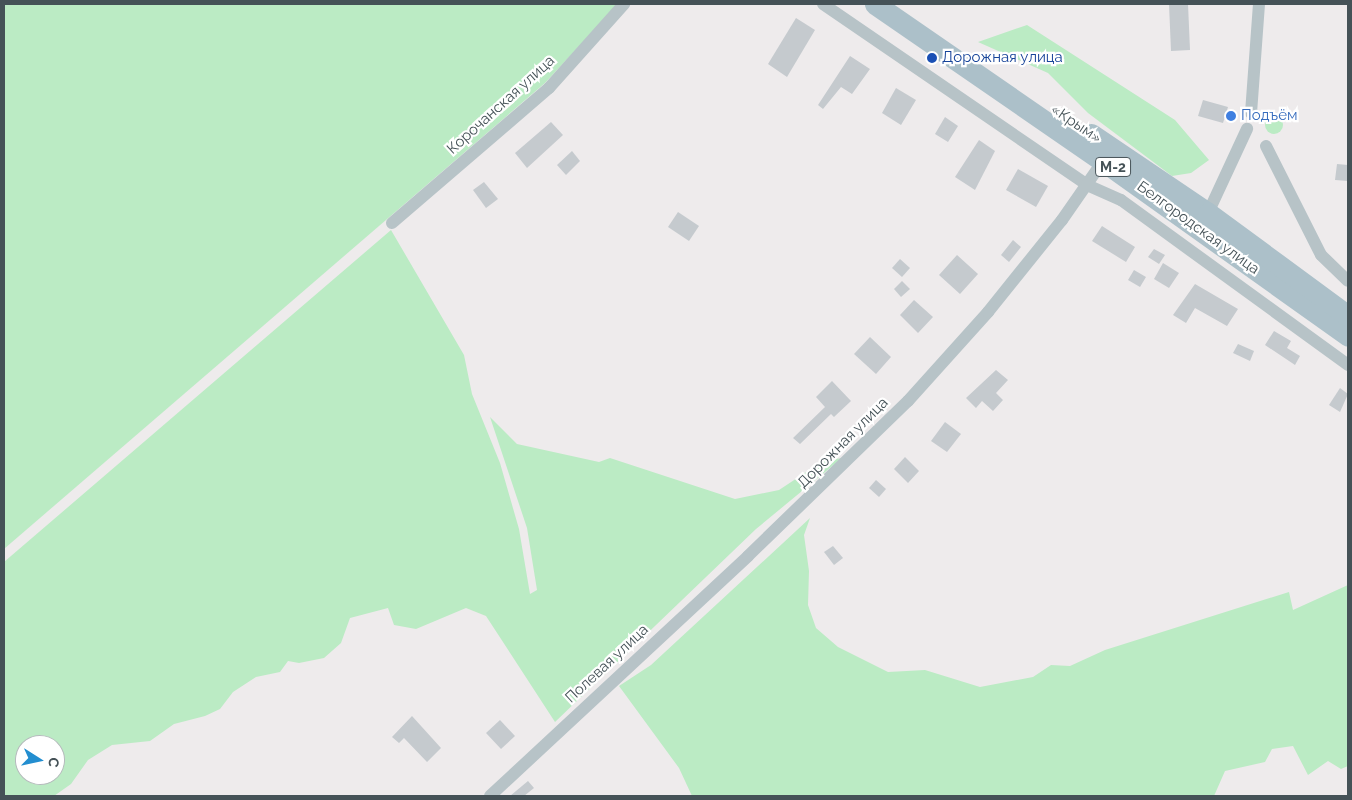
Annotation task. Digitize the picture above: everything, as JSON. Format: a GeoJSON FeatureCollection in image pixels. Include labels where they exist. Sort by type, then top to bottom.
{"type":"FeatureCollection","features":[{"type":"Feature","properties":{"kind":"main road","name":"Белгородская улица"},"geometry":{"type":"LineString","coordinates":[[875,4],[1103,160],[1348,336]]}},
{"type":"Feature","properties":{"kind":"main road","name":"«Крым»"},"geometry":{"type":"LineString","coordinates":[[900,4],[1208,213],[1348,316]]}},
{"type":"Feature","properties":{"kind":"street","name":"Корочанская улица"},"geometry":{"type":"LineString","coordinates":[[392,223],[549,88],[624,4]]}},
{"type":"Feature","properties":{"kind":"street"},"geometry":{"type":"LineString","coordinates":[[823,4],[1087,184],[1121,200],[1348,365]]}},
{"type":"Feature","properties":{"kind":"street"},"geometry":{"type":"LineString","coordinates":[[1251,113],[1259,4]]}},
{"type":"Feature","properties":{"kind":"street"},"geometry":{"type":"LineString","coordinates":[[1208,213],[1247,129]]}},
{"type":"Feature","properties":{"kind":"street"},"geometry":{"type":"LineString","coordinates":[[1266,146],[1321,255],[1348,281]]}},
{"type":"Feature","properties":{"kind":"street","name":"Дорожная улица"},"geometry":{"type":"LineString","coordinates":[[748,556],[908,401],[988,312],[1087,184],[1103,160]]}},
{"type":"Feature","properties":{"kind":"street","name":"Полевая улица"},"geometry":{"type":"LineString","coordinates":[[490,796],[748,556]]}},
{"type":"Feature","properties":{"kind":"green space"},"geometry":{"type":"Polygon","coordinates":[[[4,4],[618,4],[545,83],[4,549],[4,4]]]}},
{"type":"Feature","properties":{"kind":"green space"},"geometry":{"type":"Polygon","coordinates":[[[1027,25],[1175,120],[1209,160],[1191,173],[1172,176],[1088,113],[1048,73],[978,42],[1027,25]]]}},
{"type":"Feature","properties":{"kind":"green space"},"geometry":{"type":"Polygon","coordinates":[[[1274,116],[1280,119],[1283,125],[1280,131],[1274,134],[1268,131],[1265,125],[1268,119],[1274,116]]]}},
{"type":"Feature","properties":{"kind":"green space"},"geometry":{"type":"Polygon","coordinates":[[[391,230],[464,355],[472,394],[500,463],[519,529],[530,594],[537,590],[527,528],[490,417],[517,444],[599,462],[610,458],[735,499],[779,490],[823,461],[842,458],[756,529],[555,722],[486,616],[466,608],[416,629],[394,625],[388,608],[350,618],[341,643],[324,658],[299,663],[288,661],[280,672],[256,677],[233,692],[220,709],[205,716],[174,724],[150,741],[112,745],[88,760],[71,784],[54,796],[4,796],[4,562],[391,230]]]}},
{"type":"Feature","properties":{"kind":"green space"},"geometry":{"type":"Polygon","coordinates":[[[810,518],[804,535],[809,571],[808,605],[816,628],[838,647],[888,672],[925,670],[980,687],[1033,677],[1051,665],[1070,666],[1105,650],[1289,592],[1293,610],[1348,585],[1348,766],[1341,769],[1328,761],[1308,775],[1293,746],[1272,749],[1265,762],[1225,771],[1214,796],[692,796],[679,768],[619,686],[651,665],[810,518]]]}},
{"type":"Feature","properties":{"kind":"building"},"geometry":{"type":"Polygon","coordinates":[[[1169,4],[1188,4],[1190,50],[1171,51],[1169,4]]]}},
{"type":"Feature","properties":{"kind":"building"},"geometry":{"type":"Polygon","coordinates":[[[796,18],[815,30],[787,77],[768,64],[796,18]]]}},
{"type":"Feature","properties":{"kind":"building"},"geometry":{"type":"Polygon","coordinates":[[[850,56],[870,69],[852,94],[841,87],[823,109],[818,105],[850,56]]]}},
{"type":"Feature","properties":{"kind":"building"},"geometry":{"type":"Polygon","coordinates":[[[896,88],[916,100],[901,125],[882,113],[896,88]]]}},
{"type":"Feature","properties":{"kind":"building"},"geometry":{"type":"Polygon","coordinates":[[[1203,100],[1228,107],[1223,123],[1198,116],[1203,100]]]}},
{"type":"Feature","properties":{"kind":"building"},"geometry":{"type":"Polygon","coordinates":[[[945,117],[958,126],[948,142],[935,134],[945,117]]]}},
{"type":"Feature","properties":{"kind":"building"},"geometry":{"type":"Polygon","coordinates":[[[551,122],[563,135],[527,168],[515,153],[551,122]]]}},
{"type":"Feature","properties":{"kind":"building"},"geometry":{"type":"Polygon","coordinates":[[[979,140],[995,151],[975,190],[955,177],[979,140]]]}},
{"type":"Feature","properties":{"kind":"building"},"geometry":{"type":"Polygon","coordinates":[[[572,151],[580,161],[566,175],[557,165],[572,151]]]}},
{"type":"Feature","properties":{"kind":"building"},"geometry":{"type":"Polygon","coordinates":[[[1337,164],[1348,165],[1348,181],[1335,180],[1337,164]]]}},
{"type":"Feature","properties":{"kind":"building"},"geometry":{"type":"Polygon","coordinates":[[[1018,169],[1048,186],[1036,207],[1006,190],[1018,169]]]}},
{"type":"Feature","properties":{"kind":"building"},"geometry":{"type":"Polygon","coordinates":[[[484,182],[498,199],[486,208],[473,190],[484,182]]]}},
{"type":"Feature","properties":{"kind":"building"},"geometry":{"type":"Polygon","coordinates":[[[678,212],[699,226],[689,241],[668,227],[678,212]]]}},
{"type":"Feature","properties":{"kind":"building"},"geometry":{"type":"Polygon","coordinates":[[[1102,226],[1135,247],[1126,262],[1092,241],[1102,226]]]}},
{"type":"Feature","properties":{"kind":"building"},"geometry":{"type":"Polygon","coordinates":[[[1013,240],[1021,247],[1009,262],[1001,255],[1013,240]]]}},
{"type":"Feature","properties":{"kind":"building"},"geometry":{"type":"Polygon","coordinates":[[[1154,249],[1165,255],[1159,264],[1148,257],[1154,249]]]}},
{"type":"Feature","properties":{"kind":"building"},"geometry":{"type":"Polygon","coordinates":[[[957,255],[978,274],[960,294],[939,275],[957,255]]]}},
{"type":"Feature","properties":{"kind":"building"},"geometry":{"type":"Polygon","coordinates":[[[900,259],[910,268],[902,277],[892,268],[900,259]]]}},
{"type":"Feature","properties":{"kind":"building"},"geometry":{"type":"Polygon","coordinates":[[[1163,263],[1179,273],[1169,288],[1154,279],[1163,263]]]}},
{"type":"Feature","properties":{"kind":"building"},"geometry":{"type":"Polygon","coordinates":[[[1134,270],[1146,277],[1140,287],[1128,280],[1134,270]]]}},
{"type":"Feature","properties":{"kind":"building"},"geometry":{"type":"Polygon","coordinates":[[[902,281],[910,289],[901,297],[894,289],[902,281]]]}},
{"type":"Feature","properties":{"kind":"building"},"geometry":{"type":"Polygon","coordinates":[[[1195,284],[1238,309],[1227,326],[1195,308],[1186,323],[1173,315],[1195,284]]]}},
{"type":"Feature","properties":{"kind":"building"},"geometry":{"type":"Polygon","coordinates":[[[914,300],[933,317],[918,333],[900,315],[914,300]]]}},
{"type":"Feature","properties":{"kind":"building"},"geometry":{"type":"Polygon","coordinates":[[[1274,331],[1291,341],[1287,348],[1300,356],[1295,365],[1265,345],[1274,331]]]}},
{"type":"Feature","properties":{"kind":"building"},"geometry":{"type":"Polygon","coordinates":[[[870,337],[891,357],[876,374],[854,354],[870,337]]]}},
{"type":"Feature","properties":{"kind":"building"},"geometry":{"type":"Polygon","coordinates":[[[1238,344],[1254,351],[1250,361],[1233,353],[1238,344]]]}},
{"type":"Feature","properties":{"kind":"building"},"geometry":{"type":"Polygon","coordinates":[[[996,370],[1008,380],[996,393],[1003,400],[993,411],[982,401],[976,408],[966,398],[996,370]]]}},
{"type":"Feature","properties":{"kind":"building"},"geometry":{"type":"Polygon","coordinates":[[[832,381],[851,401],[834,417],[831,414],[800,444],[793,438],[825,407],[816,397],[832,381]]]}},
{"type":"Feature","properties":{"kind":"building"},"geometry":{"type":"Polygon","coordinates":[[[1340,388],[1348,394],[1340,412],[1329,405],[1340,388]]]}},
{"type":"Feature","properties":{"kind":"building"},"geometry":{"type":"Polygon","coordinates":[[[945,422],[961,434],[947,452],[931,441],[945,422]]]}},
{"type":"Feature","properties":{"kind":"building"},"geometry":{"type":"Polygon","coordinates":[[[905,457],[919,471],[908,483],[894,469],[905,457]]]}},
{"type":"Feature","properties":{"kind":"building"},"geometry":{"type":"Polygon","coordinates":[[[876,480],[886,489],[879,497],[869,488],[876,480]]]}},
{"type":"Feature","properties":{"kind":"building"},"geometry":{"type":"Polygon","coordinates":[[[833,546],[843,558],[834,565],[824,552],[833,546]]]}},
{"type":"Feature","properties":{"kind":"building"},"geometry":{"type":"Polygon","coordinates":[[[412,716],[441,748],[427,762],[404,738],[399,743],[392,737],[412,716]]]}},
{"type":"Feature","properties":{"kind":"building"},"geometry":{"type":"Polygon","coordinates":[[[500,720],[515,736],[501,749],[486,733],[500,720]]]}},
{"type":"Feature","properties":{"kind":"building"},"geometry":{"type":"Polygon","coordinates":[[[528,781],[534,788],[524,796],[510,796],[528,781]]]}},
{"type":"Feature","properties":{"kind":"place","name":"Дорожная улица"},"geometry":{"type":"Point","coordinates":[932,58]}},
{"type":"Feature","properties":{"kind":"place","name":"Подъём"},"geometry":{"type":"Point","coordinates":[1231,116]}}]}
